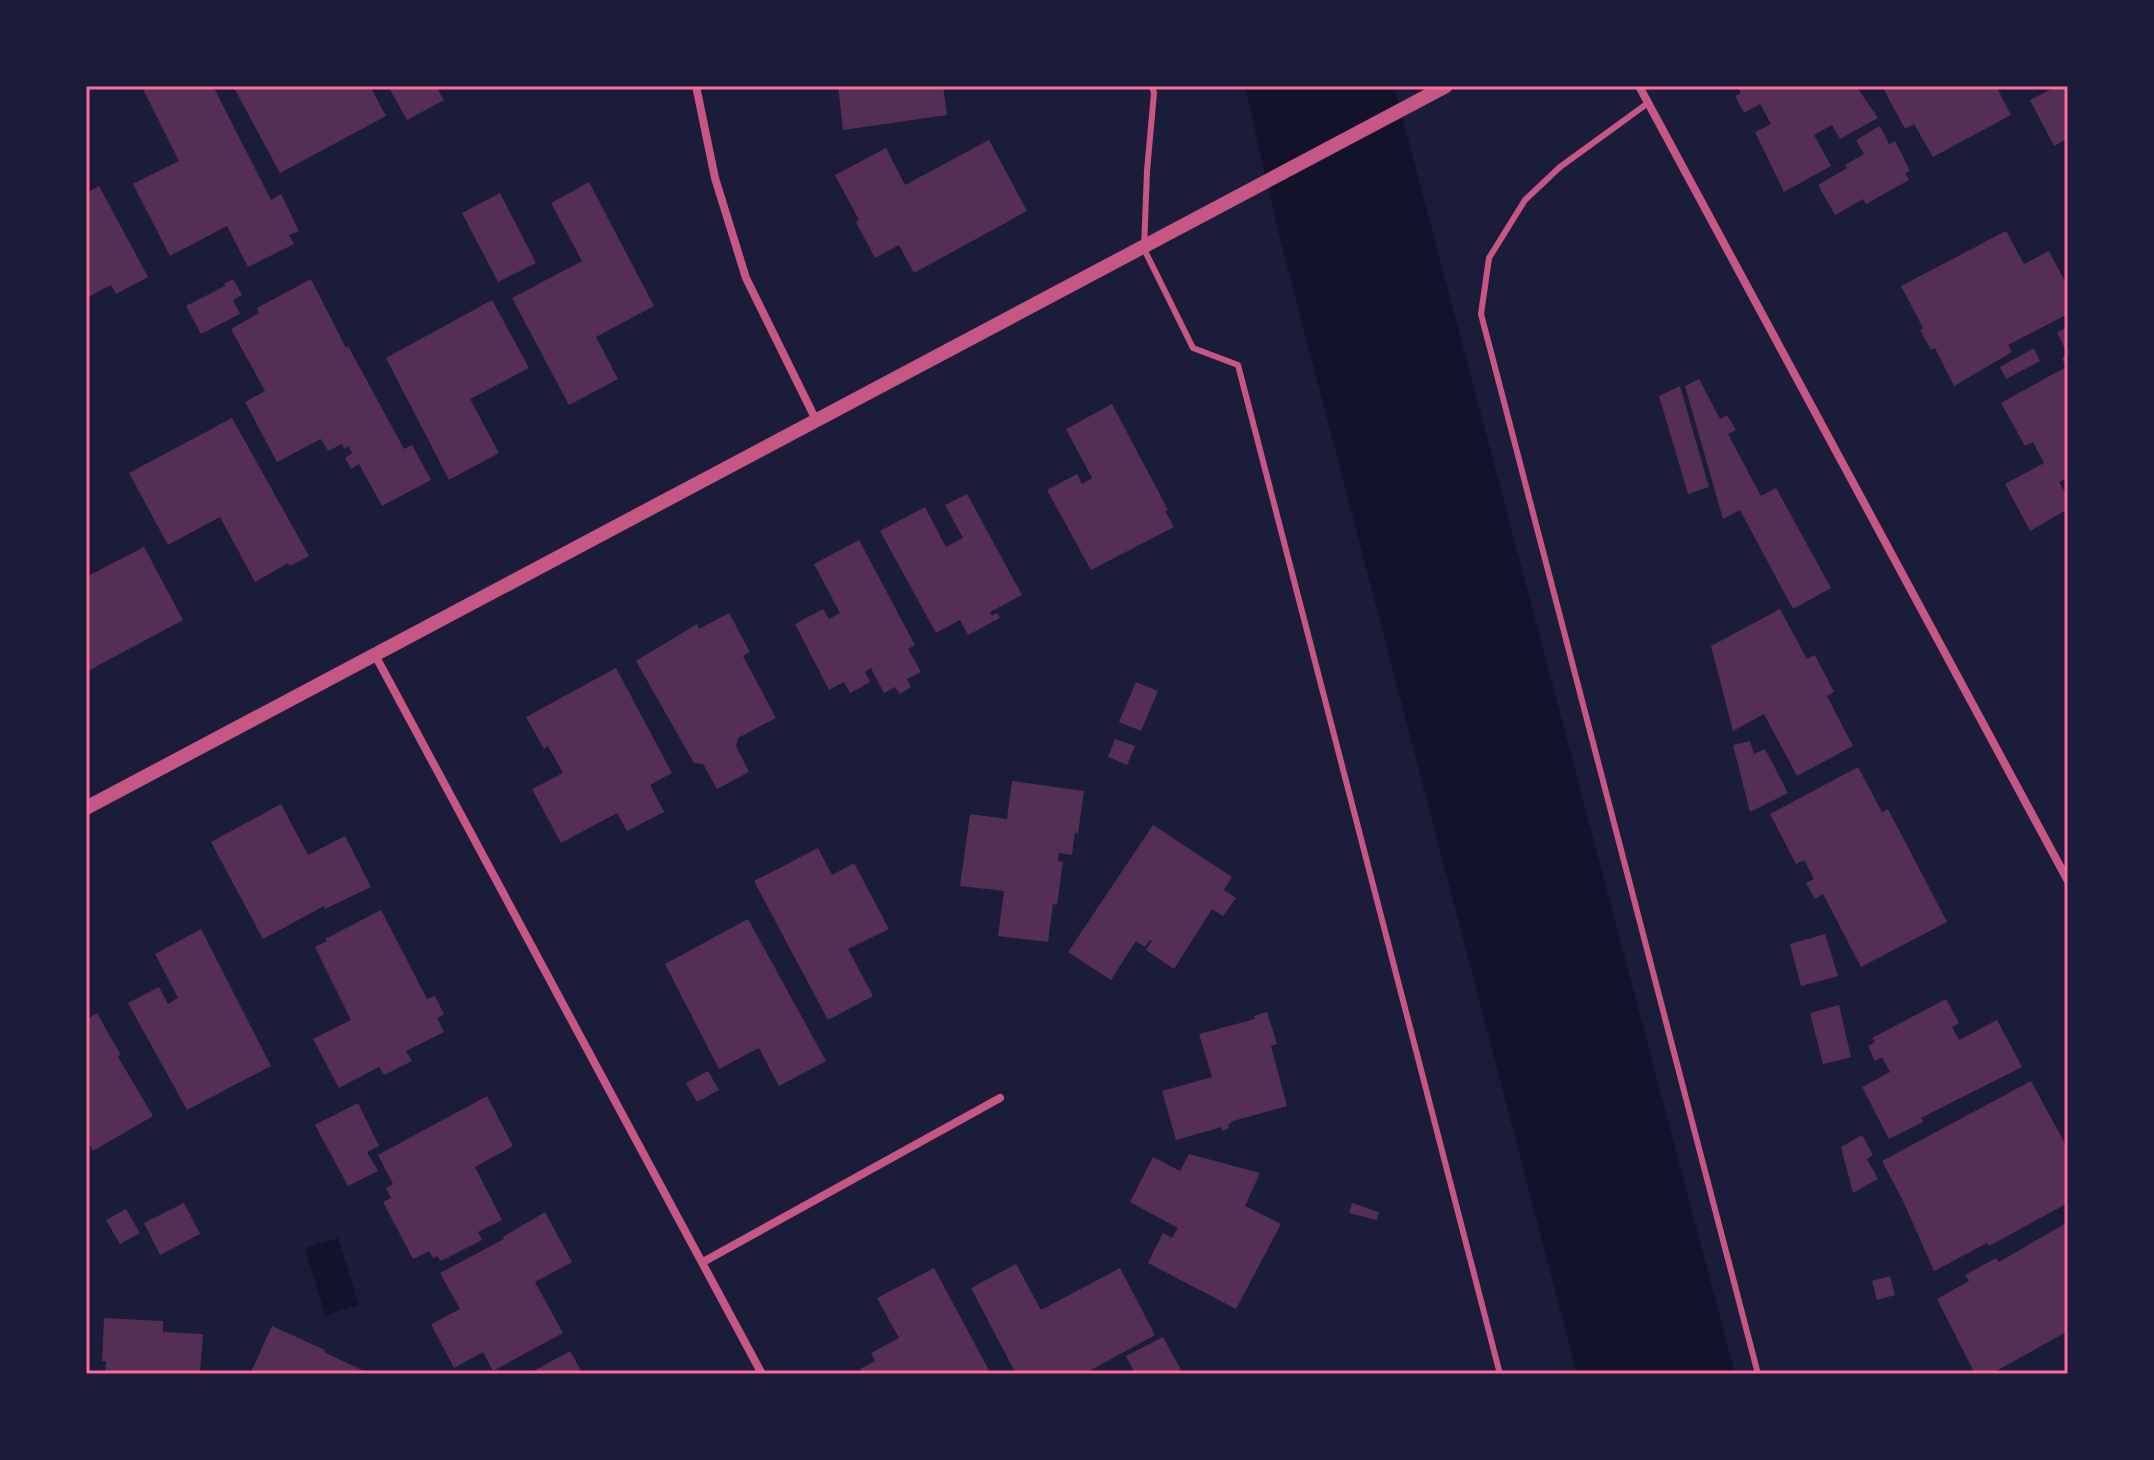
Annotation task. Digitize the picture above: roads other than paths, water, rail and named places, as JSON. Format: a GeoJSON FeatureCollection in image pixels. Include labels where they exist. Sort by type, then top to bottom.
{"type":"FeatureCollection","features":[{"type":"Feature","properties":{"kind":"street"},"geometry":{"type":"LineString","coordinates":[[696,86],[715,178],[746,278],[816,420]]}},
{"type":"Feature","properties":{"kind":"street"},"geometry":{"type":"LineString","coordinates":[[1639,86],[2068,881]]}},
{"type":"Feature","properties":{"kind":"street"},"geometry":{"type":"LineString","coordinates":[[86,808],[1443,88]]}},
{"type":"Feature","properties":{"kind":"street"},"geometry":{"type":"LineString","coordinates":[[375,655],[762,1374]]}},
{"type":"Feature","properties":{"kind":"street"},"geometry":{"type":"LineString","coordinates":[[703,1262],[1000,1098]]}},
{"type":"Feature","properties":{"kind":"lane"},"geometry":{"type":"LineString","coordinates":[[1152,86],[1144,249],[1193,348],[1238,365],[1500,1374]]}},
{"type":"Feature","properties":{"kind":"lane"},"geometry":{"type":"LineString","coordinates":[[1648,103],[1560,167],[1525,200],[1489,258],[1481,314],[1758,1374]]}}]}
